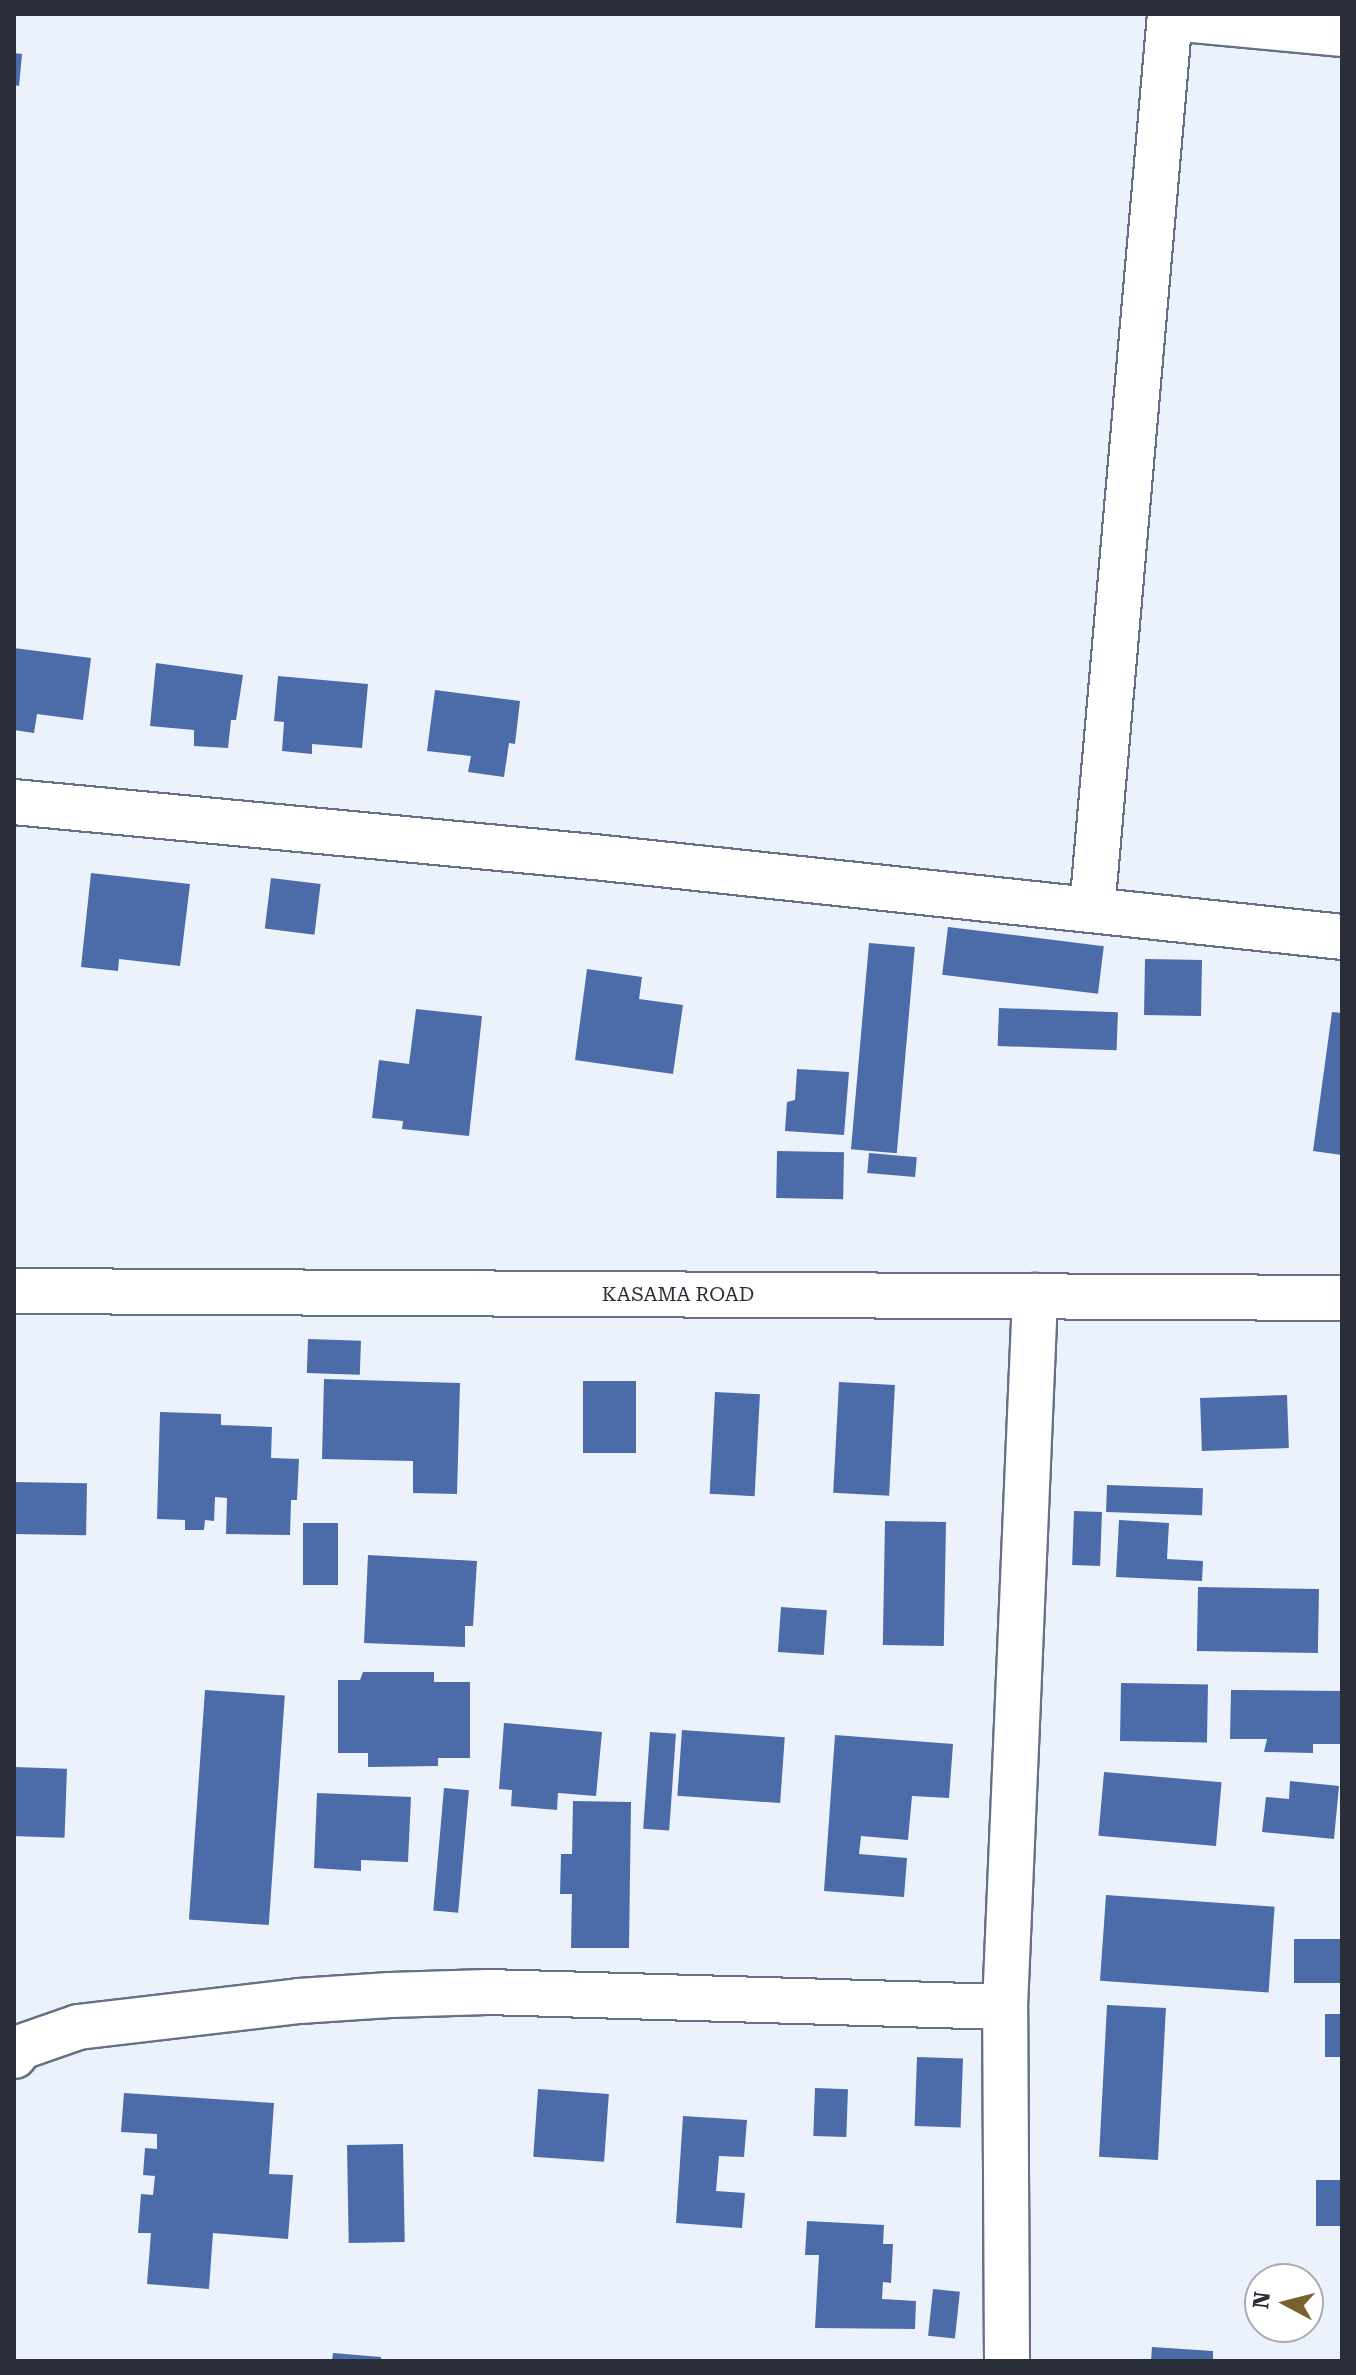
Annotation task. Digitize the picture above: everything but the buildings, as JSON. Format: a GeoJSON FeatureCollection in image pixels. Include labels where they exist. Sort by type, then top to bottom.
{"type":"FeatureCollection","features":[{"type":"Feature","properties":{"kind":"street"},"geometry":{"type":"LineString","coordinates":[[1092,910],[1170,16],[1342,34]]}},
{"type":"Feature","properties":{"kind":"street"},"geometry":{"type":"LineString","coordinates":[[14,802],[578,856],[1342,937]]}},
{"type":"Feature","properties":{"kind":"street","name":"KASAMA ROAD"},"geometry":{"type":"LineString","coordinates":[[14,1291],[1342,1298]]}},
{"type":"Feature","properties":{"kind":"street"},"geometry":{"type":"LineString","coordinates":[[1007,2361],[1005,2007],[1035,1296]]}},
{"type":"Feature","properties":{"kind":"street"},"geometry":{"type":"LineString","coordinates":[[14,2056],[21,2047],[78,2027],[299,2001],[390,1995],[487,1992],[1005,2007]]}}]}
